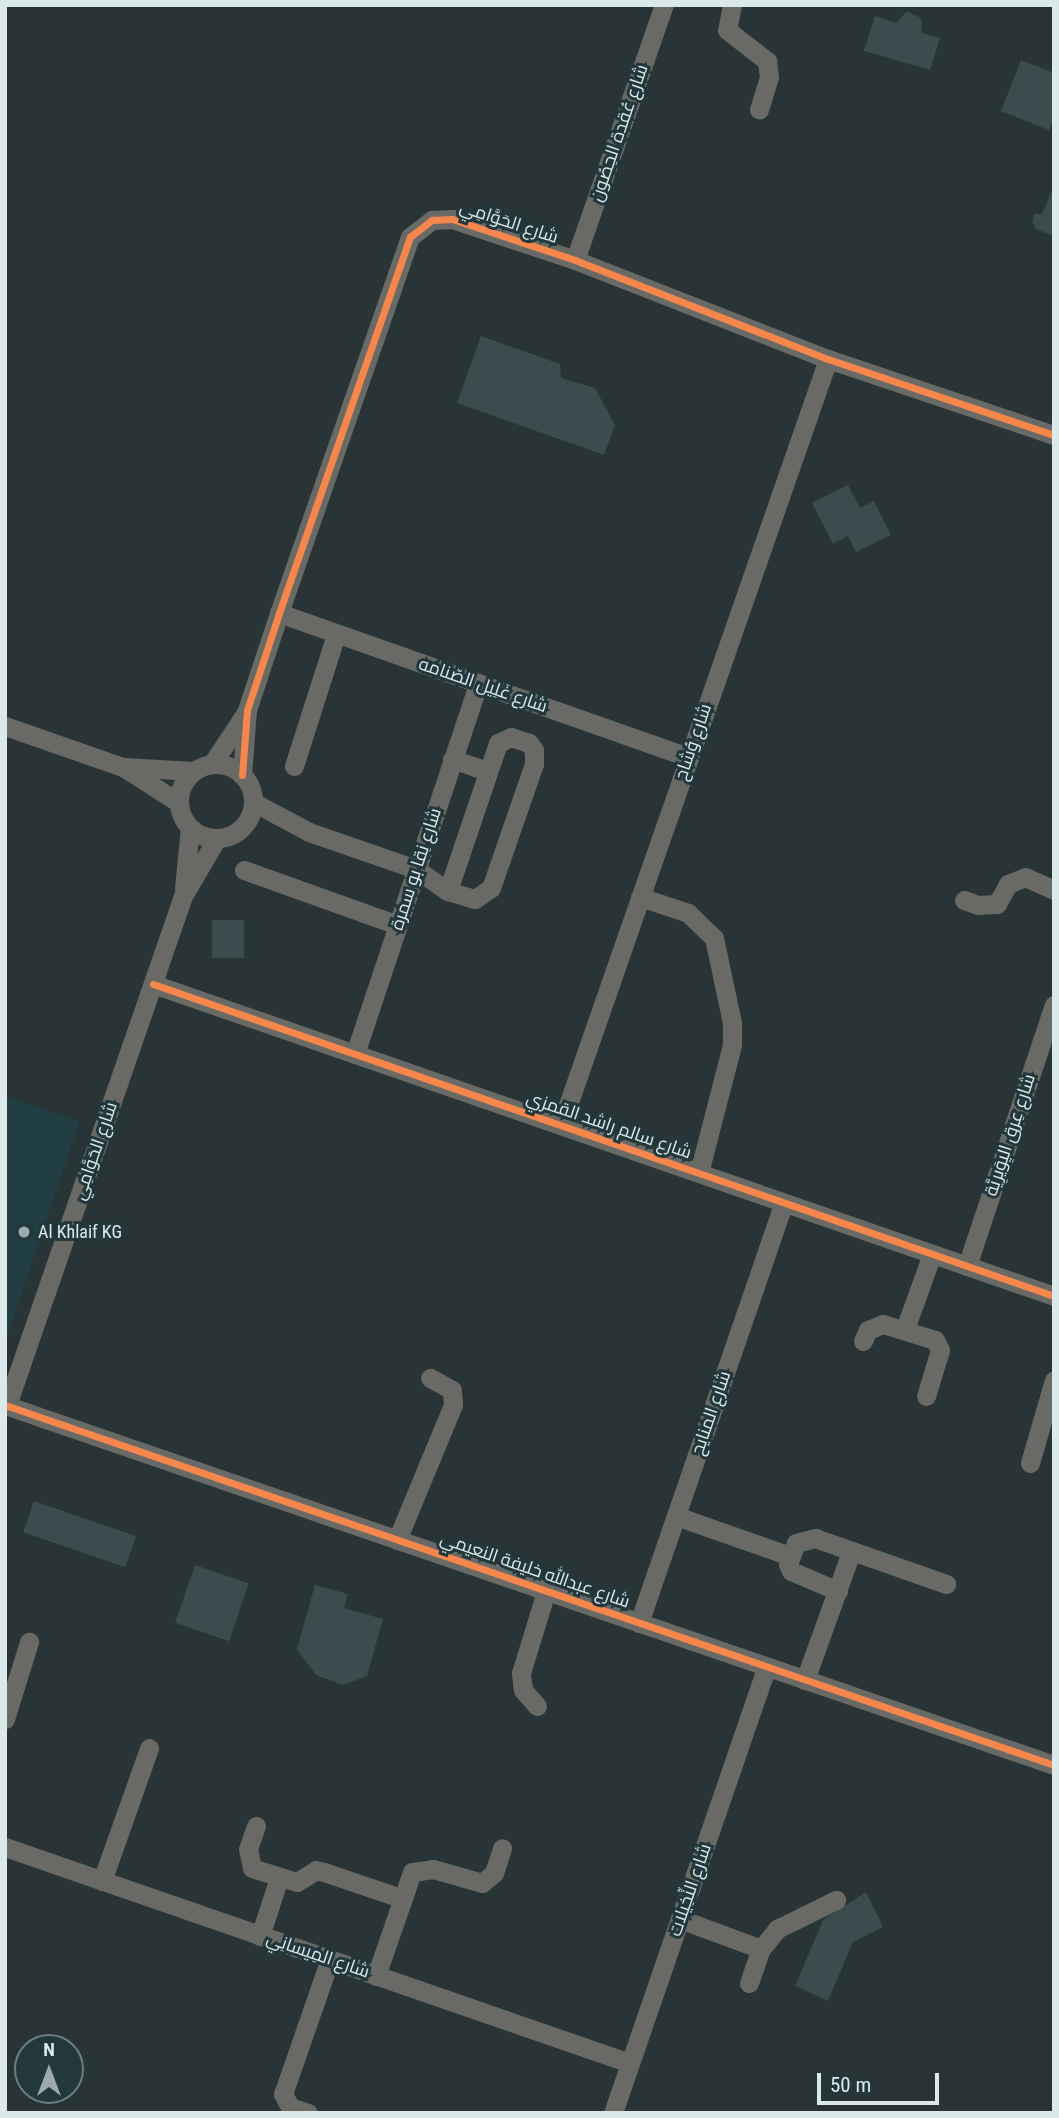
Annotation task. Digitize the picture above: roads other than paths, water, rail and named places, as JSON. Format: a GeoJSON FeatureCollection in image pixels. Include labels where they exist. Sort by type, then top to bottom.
{"type":"FeatureCollection","features":[{"type":"Feature","properties":{"kind":"street","name":"شارع عُقدة الحِصُون"},"geometry":{"type":"LineString","coordinates":[[575,260],[664,5]]}},
{"type":"Feature","properties":{"kind":"street"},"geometry":{"type":"LineString","coordinates":[[732,5],[727,30],[767,61],[769,77],[759,110]]}},
{"type":"Feature","properties":{"kind":"street","name":"شارع الحَوَّامِي"},"geometry":{"type":"LineString","coordinates":[[242,775],[247,710],[279,613],[410,237],[432,220],[452,219],[575,260],[828,359],[1054,435]]}},
{"type":"Feature","properties":{"kind":"street","name":"شارع وُشاح"},"geometry":{"type":"LineString","coordinates":[[561,1125],[687,757],[828,359]]}},
{"type":"Feature","properties":{"kind":"street","name":"شارع غَلِيل الصّنامه"},"geometry":{"type":"LineString","coordinates":[[279,613],[687,757]]}},
{"type":"Feature","properties":{"kind":"street"},"geometry":{"type":"LineString","coordinates":[[294,766],[336,634]]}},
{"type":"Feature","properties":{"kind":"street","name":"شارع نِقا بو سمرة"},"geometry":{"type":"LineString","coordinates":[[355,1054],[478,684]]}},
{"type":"Feature","properties":{"kind":"street","name":"شارع الحَوَّامِي"},"geometry":{"type":"LineString","coordinates":[[203,767],[247,710]]}},
{"type":"Feature","properties":{"kind":"street"},"geometry":{"type":"LineString","coordinates":[[5,726],[123,767],[178,802],[190,828],[217,838],[233,834],[246,823],[253,802]]}},
{"type":"Feature","properties":{"kind":"street"},"geometry":{"type":"LineString","coordinates":[[123,767],[203,767],[242,775],[253,802],[309,832],[416,869],[448,891],[475,899],[491,888],[534,764],[534,750],[529,743],[503,738],[487,771],[448,891]]}},
{"type":"Feature","properties":{"kind":"street"},"geometry":{"type":"LineString","coordinates":[[452,759],[487,771]]}},
{"type":"Feature","properties":{"kind":"street"},"geometry":{"type":"LineString","coordinates":[[178,802],[186,779],[203,767]]}},
{"type":"Feature","properties":{"kind":"street"},"geometry":{"type":"LineString","coordinates":[[246,823],[309,832]]}},
{"type":"Feature","properties":{"kind":"street","name":"شارع الحَوَّامِي"},"geometry":{"type":"LineString","coordinates":[[183,896],[190,828]]}},
{"type":"Feature","properties":{"kind":"street","name":"شارع الحَوَّامِي"},"geometry":{"type":"LineString","coordinates":[[6,1405],[183,896],[217,838]]}},
{"type":"Feature","properties":{"kind":"street"},"geometry":{"type":"LineString","coordinates":[[244,870],[398,925]]}},
{"type":"Feature","properties":{"kind":"street"},"geometry":{"type":"LineString","coordinates":[[964,900],[978,905],[997,904],[1008,884],[1025,877],[1054,890]]}},
{"type":"Feature","properties":{"kind":"street"},"geometry":{"type":"LineString","coordinates":[[640,897],[688,913],[714,938],[717,950],[732,1023],[732,1045],[699,1173]]}},
{"type":"Feature","properties":{"kind":"street","name":"شارع سالم راشد القمزي"},"geometry":{"type":"LineString","coordinates":[[153,984],[1054,1296]]}},
{"type":"Feature","properties":{"kind":"street","name":"شارع عِرق اليِوَيرِيَّة"},"geometry":{"type":"LineString","coordinates":[[967,1266],[1052,1017]]}},
{"type":"Feature","properties":{"kind":"street","name":"شارع المنايح"},"geometry":{"type":"LineString","coordinates":[[639,1623],[784,1203]]}},
{"type":"Feature","properties":{"kind":"street"},"geometry":{"type":"LineString","coordinates":[[905,1329],[932,1254]]}},
{"type":"Feature","properties":{"kind":"street"},"geometry":{"type":"LineString","coordinates":[[863,1341],[874,1325],[905,1329],[939,1344],[926,1396]]}},
{"type":"Feature","properties":{"kind":"street"},"geometry":{"type":"LineString","coordinates":[[397,1540],[453,1405],[452,1390],[430,1378]]}},
{"type":"Feature","properties":{"kind":"street"},"geometry":{"type":"LineString","coordinates":[[1030,1463],[1049,1416],[1054,1380]]}},
{"type":"Feature","properties":{"kind":"street","name":"شارع عبدالله خليفة النعيمي"},"geometry":{"type":"LineString","coordinates":[[6,1405],[1054,1765]]}},
{"type":"Feature","properties":{"kind":"street"},"geometry":{"type":"LineString","coordinates":[[676,1516],[790,1556]]}},
{"type":"Feature","properties":{"kind":"street"},"geometry":{"type":"LineString","coordinates":[[838,1591],[791,1572],[790,1556],[804,1538],[946,1584]]}},
{"type":"Feature","properties":{"kind":"street"},"geometry":{"type":"LineString","coordinates":[[805,1680],[851,1552]]}},
{"type":"Feature","properties":{"kind":"street"},"geometry":{"type":"LineString","coordinates":[[537,1706],[523,1690],[520,1673],[546,1591]]}},
{"type":"Feature","properties":{"kind":"street"},"geometry":{"type":"LineString","coordinates":[[5,1719],[29,1642]]}},
{"type":"Feature","properties":{"kind":"street","name":"شارع النِّخِيلات"},"geometry":{"type":"LineString","coordinates":[[613,2113],[767,1667]]}},
{"type":"Feature","properties":{"kind":"street"},"geometry":{"type":"LineString","coordinates":[[102,1881],[149,1748]]}},
{"type":"Feature","properties":{"kind":"street"},"geometry":{"type":"LineString","coordinates":[[256,1826],[248,1864],[278,1878],[297,1882],[316,1870],[401,1898]]}},
{"type":"Feature","properties":{"kind":"street","name":"شارع المِيسانِي"},"geometry":{"type":"LineString","coordinates":[[5,1847],[630,2063]]}},
{"type":"Feature","properties":{"kind":"street"},"geometry":{"type":"LineString","coordinates":[[376,1976],[412,1872],[422,1869],[482,1883],[494,1873],[502,1847]]}},
{"type":"Feature","properties":{"kind":"street"},"geometry":{"type":"LineString","coordinates":[[260,1936],[278,1878]]}},
{"type":"Feature","properties":{"kind":"street"},"geometry":{"type":"LineString","coordinates":[[749,1983],[761,1949],[788,1921],[836,1900]]}},
{"type":"Feature","properties":{"kind":"street"},"geometry":{"type":"LineString","coordinates":[[680,1919],[761,1949]]}},
{"type":"Feature","properties":{"kind":"street"},"geometry":{"type":"LineString","coordinates":[[308,2113],[290,2107],[283,2094],[330,1959]]}},
{"type":"Feature","properties":{"kind":"place","name":"Al Khlaif KG"},"geometry":{"type":"Point","coordinates":[24,1232]}}]}
